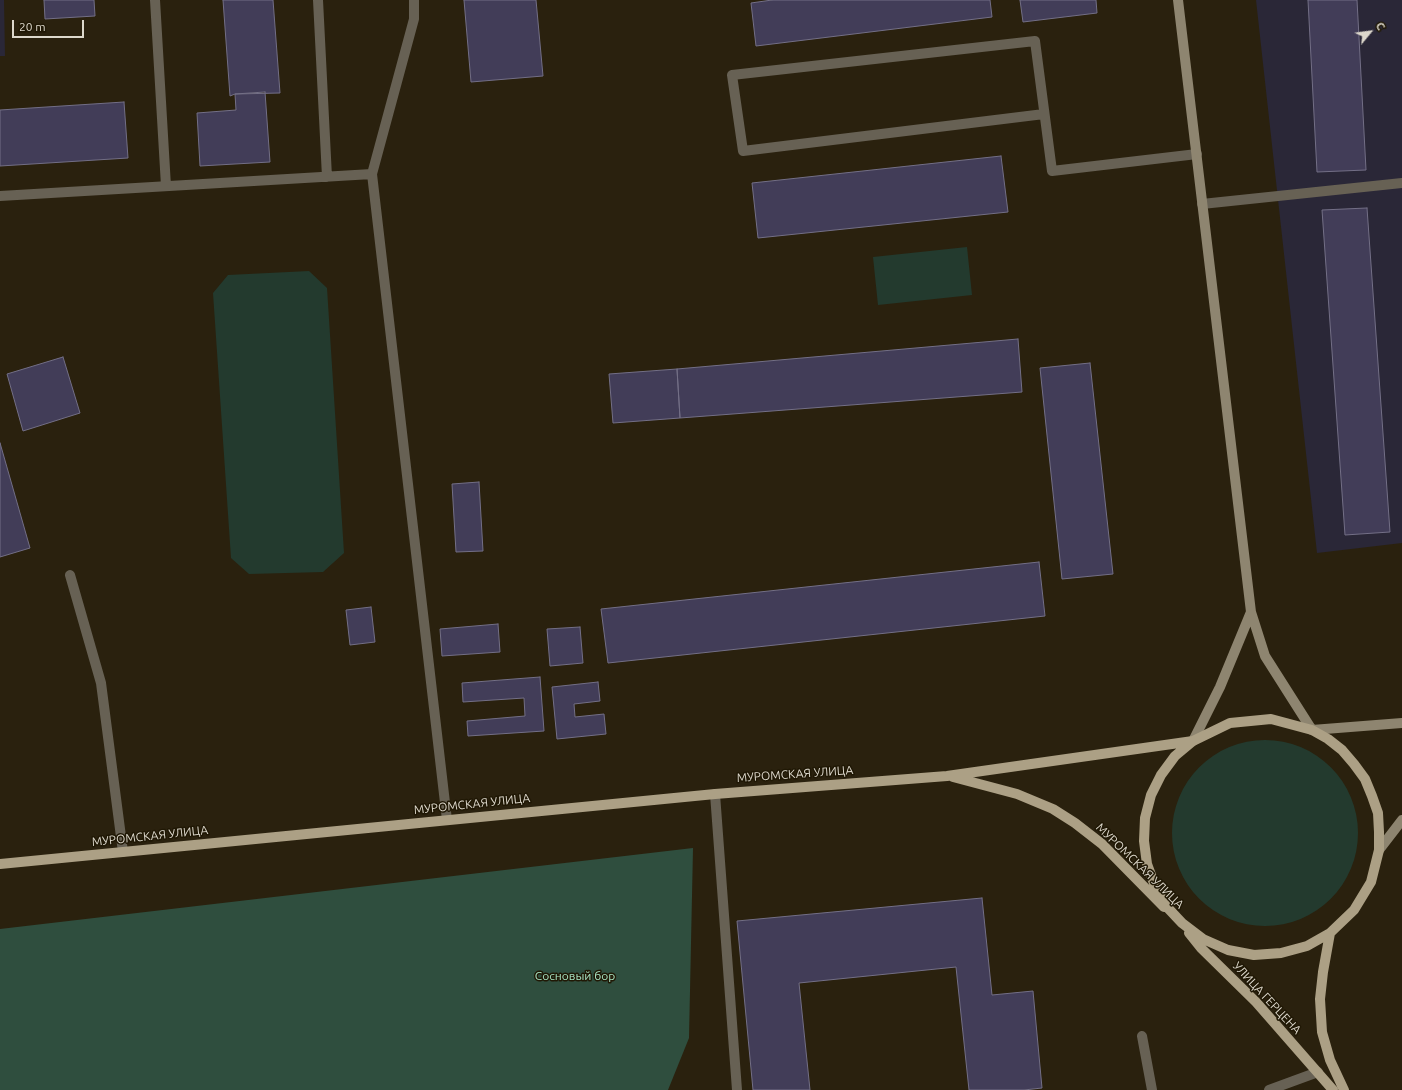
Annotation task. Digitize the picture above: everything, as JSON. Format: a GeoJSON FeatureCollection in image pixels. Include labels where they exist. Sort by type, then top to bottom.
{"type":"FeatureCollection","features":[{"type":"Feature","properties":{"kind":"main road"},"geometry":{"type":"LineString","coordinates":[[1272,719],[1312,730],[1328,739],[1342,750],[1365,779],[1372,796],[1378,813],[1380,832],[1379,850],[1371,882],[1354,910],[1330,933],[1307,946],[1281,953],[1254,955],[1228,950],[1203,939],[1182,923],[1166,906],[1155,886],[1147,864],[1144,841],[1145,818],[1151,795],[1161,775],[1175,756],[1193,741],[1230,723],[1272,719]]}},
{"type":"Feature","properties":{"kind":"main road","name":"МУРОМСКАЯ УЛИЦА"},"geometry":{"type":"LineString","coordinates":[[0,864],[715,794],[947,776],[1193,741]]}},
{"type":"Feature","properties":{"kind":"main road","name":"МУРОМСКАЯ УЛИЦА"},"geometry":{"type":"LineString","coordinates":[[947,776],[1017,794],[1053,809],[1075,823],[1102,844],[1159,903],[1182,923]]}},
{"type":"Feature","properties":{"kind":"main road","name":"УЛИЦА ГЕРЦЕНА"},"geometry":{"type":"LineString","coordinates":[[1182,923],[1201,948],[1256,1002],[1333,1090]]}},
{"type":"Feature","properties":{"kind":"main road"},"geometry":{"type":"LineString","coordinates":[[1330,933],[1320,999],[1322,1032],[1330,1060],[1344,1090]]}},
{"type":"Feature","properties":{"kind":"street"},"geometry":{"type":"LineString","coordinates":[[1178,0],[1251,612],[1265,656],[1312,730],[1402,723]]}},
{"type":"Feature","properties":{"kind":"street"},"geometry":{"type":"LineString","coordinates":[[1193,741],[1220,687],[1251,612]]}},
{"type":"Feature","properties":{"kind":"street"},"geometry":{"type":"LineString","coordinates":[[1379,850],[1402,820]]}},
{"type":"Feature","properties":{"kind":"lane"},"geometry":{"type":"LineString","coordinates":[[154,0],[166,186]]}},
{"type":"Feature","properties":{"kind":"lane"},"geometry":{"type":"LineString","coordinates":[[318,0],[327,177]]}},
{"type":"Feature","properties":{"kind":"lane"},"geometry":{"type":"LineString","coordinates":[[414,0],[414,20],[372,174],[447,820]]}},
{"type":"Feature","properties":{"kind":"lane"},"geometry":{"type":"LineString","coordinates":[[1044,114],[743,151],[732,75],[1035,41],[1052,171],[1197,154]]}},
{"type":"Feature","properties":{"kind":"lane"},"geometry":{"type":"LineString","coordinates":[[0,196],[372,174]]}},
{"type":"Feature","properties":{"kind":"lane"},"geometry":{"type":"LineString","coordinates":[[1202,204],[1402,183]]}},
{"type":"Feature","properties":{"kind":"lane"},"geometry":{"type":"LineString","coordinates":[[70,575],[101,683],[123,852]]}},
{"type":"Feature","properties":{"kind":"lane"},"geometry":{"type":"LineString","coordinates":[[715,794],[737,1090]]}},
{"type":"Feature","properties":{"kind":"lane"},"geometry":{"type":"LineString","coordinates":[[1142,1036],[1152,1090]]}},
{"type":"Feature","properties":{"kind":"lane"},"geometry":{"type":"LineString","coordinates":[[1269,1090],[1318,1072]]}},
{"type":"Feature","properties":{"kind":"shaded area"},"geometry":{"type":"Polygon","coordinates":[[[0,0],[4,0],[5,56],[0,56],[0,0]]]}},
{"type":"Feature","properties":{"kind":"shaded area"},"geometry":{"type":"Polygon","coordinates":[[[1256,0],[1402,0],[1402,543],[1317,553],[1256,0]]]}},
{"type":"Feature","properties":{"kind":"green space"},"geometry":{"type":"Polygon","coordinates":[[[967,247],[972,295],[878,305],[873,257],[967,247]]]}},
{"type":"Feature","properties":{"kind":"green space"},"geometry":{"type":"Polygon","coordinates":[[[309,271],[327,288],[344,553],[323,572],[249,574],[231,558],[213,293],[228,275],[309,271]]]}},
{"type":"Feature","properties":{"kind":"green space"},"geometry":{"type":"Polygon","coordinates":[[[1265,740],[1283,742],[1300,747],[1309,751],[1331,767],[1347,789],[1351,798],[1356,815],[1358,833],[1356,851],[1351,868],[1347,877],[1331,899],[1309,915],[1300,919],[1283,924],[1265,926],[1247,924],[1230,919],[1221,915],[1199,899],[1183,877],[1179,868],[1174,851],[1172,833],[1174,815],[1179,798],[1183,789],[1199,767],[1221,751],[1230,747],[1247,742],[1265,740]]]}},
{"type":"Feature","properties":{"kind":"green space","name":"Сосновый бор"},"geometry":{"type":"Polygon","coordinates":[[[693,848],[689,1038],[668,1090],[0,1090],[0,929],[693,848]]]}},
{"type":"Feature","properties":{"kind":"building"},"geometry":{"type":"Polygon","coordinates":[[[44,0],[94,0],[95,16],[45,19],[44,0]]]}},
{"type":"Feature","properties":{"kind":"building"},"geometry":{"type":"Polygon","coordinates":[[[223,0],[273,0],[280,93],[235,94],[230,96],[223,0]]]}},
{"type":"Feature","properties":{"kind":"building"},"geometry":{"type":"Polygon","coordinates":[[[464,0],[536,0],[543,76],[471,82],[464,0]]]}},
{"type":"Feature","properties":{"kind":"building"},"geometry":{"type":"Polygon","coordinates":[[[772,0],[990,0],[992,17],[756,46],[751,3],[772,0]]]}},
{"type":"Feature","properties":{"kind":"building"},"geometry":{"type":"Polygon","coordinates":[[[1020,0],[1096,0],[1097,13],[1023,22],[1020,0]]]}},
{"type":"Feature","properties":{"kind":"building"},"geometry":{"type":"Polygon","coordinates":[[[1308,0],[1357,0],[1366,170],[1317,172],[1308,0]]]}},
{"type":"Feature","properties":{"kind":"building"},"geometry":{"type":"Polygon","coordinates":[[[265,92],[270,162],[200,166],[197,113],[236,110],[235,94],[265,92]]]}},
{"type":"Feature","properties":{"kind":"building"},"geometry":{"type":"Polygon","coordinates":[[[124,102],[128,158],[0,166],[0,110],[124,102]]]}},
{"type":"Feature","properties":{"kind":"building"},"geometry":{"type":"Polygon","coordinates":[[[1001,156],[1008,212],[758,238],[752,183],[1001,156]]]}},
{"type":"Feature","properties":{"kind":"building"},"geometry":{"type":"Polygon","coordinates":[[[1367,208],[1390,532],[1345,535],[1322,210],[1367,208]]]}},
{"type":"Feature","properties":{"kind":"building"},"geometry":{"type":"Polygon","coordinates":[[[1018,339],[1022,392],[680,418],[677,369],[1018,339]]]}},
{"type":"Feature","properties":{"kind":"building"},"geometry":{"type":"Polygon","coordinates":[[[63,357],[80,413],[23,431],[7,374],[63,357]]]}},
{"type":"Feature","properties":{"kind":"building"},"geometry":{"type":"Polygon","coordinates":[[[1090,363],[1113,574],[1062,579],[1040,368],[1090,363]]]}},
{"type":"Feature","properties":{"kind":"building"},"geometry":{"type":"Polygon","coordinates":[[[677,369],[680,418],[613,423],[609,374],[677,369]]]}},
{"type":"Feature","properties":{"kind":"building"},"geometry":{"type":"Polygon","coordinates":[[[0,443],[30,548],[0,557],[0,443]]]}},
{"type":"Feature","properties":{"kind":"building"},"geometry":{"type":"Polygon","coordinates":[[[479,482],[483,551],[456,552],[452,484],[479,482]]]}},
{"type":"Feature","properties":{"kind":"building"},"geometry":{"type":"Polygon","coordinates":[[[1039,562],[1045,616],[608,663],[601,609],[1039,562]]]}},
{"type":"Feature","properties":{"kind":"building"},"geometry":{"type":"Polygon","coordinates":[[[371,607],[375,642],[350,645],[346,610],[371,607]]]}},
{"type":"Feature","properties":{"kind":"building"},"geometry":{"type":"Polygon","coordinates":[[[498,624],[500,652],[442,656],[440,629],[498,624]]]}},
{"type":"Feature","properties":{"kind":"building"},"geometry":{"type":"Polygon","coordinates":[[[580,627],[583,663],[550,666],[547,629],[580,627]]]}},
{"type":"Feature","properties":{"kind":"building"},"geometry":{"type":"Polygon","coordinates":[[[540,677],[544,731],[468,736],[467,721],[525,716],[524,698],[463,702],[462,683],[540,677]]]}},
{"type":"Feature","properties":{"kind":"building"},"geometry":{"type":"Polygon","coordinates":[[[598,682],[600,701],[574,704],[575,717],[604,714],[606,734],[557,739],[552,687],[598,682]]]}},
{"type":"Feature","properties":{"kind":"building"},"geometry":{"type":"Polygon","coordinates":[[[982,898],[992,995],[1033,991],[1042,1088],[1024,1090],[969,1090],[956,967],[799,983],[810,1090],[753,1090],[737,921],[982,898]]]}}]}
